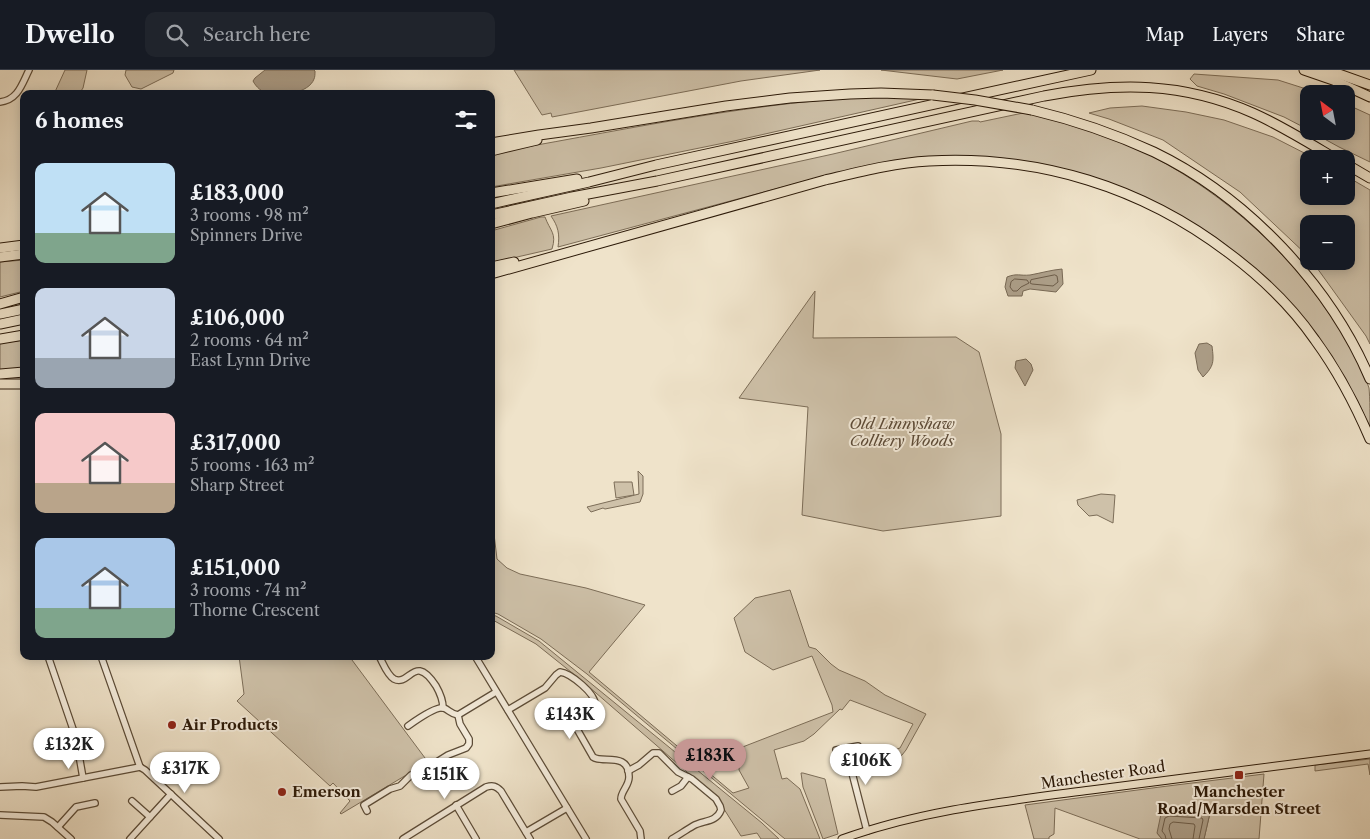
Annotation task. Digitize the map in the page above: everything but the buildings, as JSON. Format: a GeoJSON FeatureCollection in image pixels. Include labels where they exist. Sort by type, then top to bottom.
{"type":"FeatureCollection","features":[{"type":"Feature","properties":{"kind":"highway"},"geometry":{"type":"LineString","coordinates":[[495,203],[656,165],[1091,70]]}},
{"type":"Feature","properties":{"kind":"highway"},"geometry":{"type":"LineString","coordinates":[[1304,70],[1333,80],[1370,97]]}},
{"type":"Feature","properties":{"kind":"highway"},"geometry":{"type":"LineString","coordinates":[[1322,70],[1370,85]]}},
{"type":"Feature","properties":{"kind":"highway"},"geometry":{"type":"LineString","coordinates":[[495,215],[1044,96],[1081,89],[1119,86],[1177,91],[1231,104],[1274,123],[1320,150]]}},
{"type":"Feature","properties":{"kind":"highway"},"geometry":{"type":"LineString","coordinates":[[495,142],[726,106],[850,94],[933,95],[1032,110],[1106,132],[1155,153],[1226,197],[1276,241],[1312,282],[1343,328],[1370,379]]}},
{"type":"Feature","properties":{"kind":"highway"},"geometry":{"type":"LineString","coordinates":[[495,150],[591,128]]}},
{"type":"Feature","properties":{"kind":"highway"},"geometry":{"type":"LineString","coordinates":[[495,273],[824,180],[879,167],[929,161],[986,161],[1045,169],[1085,179],[1131,196],[1174,216],[1219,245],[1241,262],[1294,313],[1315,340],[1352,399],[1370,439]]}},
{"type":"Feature","properties":{"kind":"highway"},"geometry":{"type":"LineString","coordinates":[[495,192],[656,165]]}},
{"type":"Feature","properties":{"kind":"highway"},"geometry":{"type":"LineString","coordinates":[[1355,170],[1370,178]]}},
{"type":"Feature","properties":{"kind":"highway"},"geometry":{"type":"LineString","coordinates":[[1355,171],[1370,182]]}},
{"type":"Feature","properties":{"kind":"highway"},"geometry":{"type":"LineString","coordinates":[[495,223],[657,181]]}},
{"type":"Feature","properties":{"kind":"highway"},"geometry":{"type":"LineString","coordinates":[[495,266],[679,221]]}},
{"type":"Feature","properties":{"kind":"highway"},"geometry":{"type":"LineString","coordinates":[[0,248],[20,246]]}},
{"type":"Feature","properties":{"kind":"highway"},"geometry":{"type":"LineString","coordinates":[[0,257],[20,254]]}},
{"type":"Feature","properties":{"kind":"highway"},"geometry":{"type":"LineString","coordinates":[[0,304],[20,298]]}},
{"type":"Feature","properties":{"kind":"highway"},"geometry":{"type":"LineString","coordinates":[[0,314],[20,310]]}},
{"type":"Feature","properties":{"kind":"highway"},"geometry":{"type":"LineString","coordinates":[[0,324],[20,320]]}},
{"type":"Feature","properties":{"kind":"highway"},"geometry":{"type":"LineString","coordinates":[[0,339],[20,336]]}},
{"type":"Feature","properties":{"kind":"highway"},"geometry":{"type":"LineString","coordinates":[[0,374],[20,372]]}},
{"type":"Feature","properties":{"kind":"highway"},"geometry":{"type":"LineString","coordinates":[[0,384],[20,384]]}},
{"type":"Feature","properties":{"kind":"main road","name":"Manchester Road"},"geometry":{"type":"LineString","coordinates":[[842,839],[916,817],[981,806],[1370,754]]}},
{"type":"Feature","properties":{"kind":"street"},"geometry":{"type":"LineString","coordinates":[[0,102],[7,101],[16,95],[29,70]]}},
{"type":"Feature","properties":{"kind":"street"},"geometry":{"type":"LineString","coordinates":[[49,660],[76,738],[84,778]]}},
{"type":"Feature","properties":{"kind":"street"},"geometry":{"type":"LineString","coordinates":[[102,660],[140,767],[219,839]]}},
{"type":"Feature","properties":{"kind":"street"},"geometry":{"type":"LineString","coordinates":[[381,660],[389,674],[397,680],[420,671],[429,675],[442,698],[442,708]]}},
{"type":"Feature","properties":{"kind":"street"},"geometry":{"type":"LineString","coordinates":[[477,660],[586,839]]}},
{"type":"Feature","properties":{"kind":"street"},"geometry":{"type":"LineString","coordinates":[[508,710],[545,688],[558,674],[563,672],[591,693],[595,706],[592,711],[580,720],[577,726],[578,733],[596,760],[616,759],[628,771],[628,784],[621,794],[640,831],[641,839]]}},
{"type":"Feature","properties":{"kind":"street"},"geometry":{"type":"LineString","coordinates":[[411,722],[435,709],[442,708],[458,715],[496,692]]}},
{"type":"Feature","properties":{"kind":"street"},"geometry":{"type":"LineString","coordinates":[[367,811],[364,805],[390,789],[400,786],[411,775],[424,770],[448,755],[464,750],[468,746],[469,739],[460,724],[458,715]]}},
{"type":"Feature","properties":{"kind":"street"},"geometry":{"type":"LineString","coordinates":[[836,750],[858,746]]}},
{"type":"Feature","properties":{"kind":"street"},"geometry":{"type":"LineString","coordinates":[[850,748],[853,760],[851,770],[867,831]]}},
{"type":"Feature","properties":{"kind":"street"},"geometry":{"type":"LineString","coordinates":[[628,771],[636,768],[656,752],[661,754],[678,772],[688,777],[716,799],[720,806],[717,816],[709,821],[695,825],[675,838]]}},
{"type":"Feature","properties":{"kind":"street"},"geometry":{"type":"LineString","coordinates":[[0,787],[36,787],[140,767]]}},
{"type":"Feature","properties":{"kind":"street"},"geometry":{"type":"LineString","coordinates":[[672,791],[682,786],[688,777]]}},
{"type":"Feature","properties":{"kind":"street"},"geometry":{"type":"LineString","coordinates":[[403,839],[486,787],[494,786],[501,791],[530,839]]}},
{"type":"Feature","properties":{"kind":"street"},"geometry":{"type":"LineString","coordinates":[[130,839],[171,794]]}},
{"type":"Feature","properties":{"kind":"street"},"geometry":{"type":"LineString","coordinates":[[132,802],[150,817]]}},
{"type":"Feature","properties":{"kind":"street"},"geometry":{"type":"LineString","coordinates":[[58,827],[76,807],[92,805]]}},
{"type":"Feature","properties":{"kind":"street"},"geometry":{"type":"LineString","coordinates":[[456,805],[476,839]]}},
{"type":"Feature","properties":{"kind":"street"},"geometry":{"type":"LineString","coordinates":[[526,832],[567,808]]}},
{"type":"Feature","properties":{"kind":"street"},"geometry":{"type":"LineString","coordinates":[[0,815],[44,817],[71,839]]}},
{"type":"Feature","properties":{"kind":"green space"},"geometry":{"type":"Polygon","coordinates":[[[65,70],[87,70],[82,90],[56,90],[65,70]]]}},
{"type":"Feature","properties":{"kind":"green space"},"geometry":{"type":"Polygon","coordinates":[[[126,70],[174,70],[173,73],[141,89],[132,87],[125,75],[126,70]]]}},
{"type":"Feature","properties":{"kind":"green space"},"geometry":{"type":"Polygon","coordinates":[[[514,70],[820,70],[741,81],[552,117],[551,113],[542,115],[514,70]]]}},
{"type":"Feature","properties":{"kind":"green space"},"geometry":{"type":"Polygon","coordinates":[[[881,70],[1003,70],[957,79],[881,70]]]}},
{"type":"Feature","properties":{"kind":"green space"},"geometry":{"type":"Polygon","coordinates":[[[1194,74],[1278,80],[1300,87],[1300,125],[1284,117],[1224,94],[1197,86],[1190,79],[1194,74]]]}},
{"type":"Feature","properties":{"kind":"green space"},"geometry":{"type":"Polygon","coordinates":[[[885,96],[920,99],[734,141],[601,168],[495,186],[495,153],[744,109],[885,96]]]}},
{"type":"Feature","properties":{"kind":"green space"},"geometry":{"type":"Polygon","coordinates":[[[1142,106],[1186,112],[1224,120],[1273,137],[1300,151],[1300,205],[1355,205],[1355,181],[1370,190],[1370,344],[1318,270],[1355,270],[1355,215],[1300,215],[1300,249],[1240,192],[1163,140],[1089,113],[1110,108],[1142,106]]]}},
{"type":"Feature","properties":{"kind":"green space"},"geometry":{"type":"Polygon","coordinates":[[[1355,108],[1370,115],[1370,162],[1355,155],[1355,150],[1345,150],[1326,140],[1355,140],[1355,108]]]}},
{"type":"Feature","properties":{"kind":"green space"},"geometry":{"type":"Polygon","coordinates":[[[1023,113],[1086,126],[1138,149],[1193,180],[1219,198],[1267,239],[1309,286],[1334,320],[1351,348],[1369,388],[1370,430],[1362,410],[1343,375],[1261,275],[1225,244],[1183,217],[1133,192],[1071,171],[1016,160],[967,157],[809,180],[558,247],[558,230],[551,216],[833,154],[972,121],[980,122],[1023,113]]]}},
{"type":"Feature","properties":{"kind":"green space"},"geometry":{"type":"Polygon","coordinates":[[[545,217],[554,239],[552,249],[495,262],[495,230],[545,217]]]}},
{"type":"Feature","properties":{"kind":"green space"},"geometry":{"type":"Polygon","coordinates":[[[20,260],[20,292],[0,297],[0,262],[20,260]]]}},
{"type":"Feature","properties":{"kind":"green space","name":"Old Linnyshaw Colliery Woods"},"geometry":{"type":"Polygon","coordinates":[[[815,291],[813,338],[956,337],[979,352],[1001,434],[1001,516],[883,531],[802,515],[808,407],[739,398],[815,291]]]}},
{"type":"Feature","properties":{"kind":"green space"},"geometry":{"type":"Polygon","coordinates":[[[20,340],[20,368],[0,371],[0,343],[20,340]]]}},
{"type":"Feature","properties":{"kind":"green space"},"geometry":{"type":"Polygon","coordinates":[[[638,471],[643,476],[643,494],[640,502],[603,508],[591,512],[587,507],[639,494],[638,471]]]}},
{"type":"Feature","properties":{"kind":"green space"},"geometry":{"type":"Polygon","coordinates":[[[614,482],[632,482],[634,495],[616,498],[614,482]]]}},
{"type":"Feature","properties":{"kind":"green space"},"geometry":{"type":"Polygon","coordinates":[[[1101,494],[1115,495],[1113,523],[1097,515],[1089,516],[1078,505],[1077,500],[1101,494]]]}},
{"type":"Feature","properties":{"kind":"green space"},"geometry":{"type":"Polygon","coordinates":[[[495,542],[497,559],[507,568],[520,574],[586,588],[645,605],[589,672],[733,793],[749,788],[739,770],[740,748],[833,712],[832,705],[812,656],[773,670],[745,652],[734,618],[755,598],[790,590],[809,647],[816,649],[839,670],[865,681],[885,695],[926,714],[906,750],[902,755],[893,760],[891,751],[900,748],[913,724],[850,700],[842,710],[840,709],[804,741],[774,750],[782,779],[787,778],[800,789],[820,839],[785,839],[587,674],[541,639],[495,613],[495,542]]]}},
{"type":"Feature","properties":{"kind":"green space"},"geometry":{"type":"Polygon","coordinates":[[[495,616],[539,641],[762,823],[779,839],[761,839],[757,833],[741,836],[717,798],[581,680],[536,644],[495,621],[495,616]]]}},
{"type":"Feature","properties":{"kind":"green space"},"geometry":{"type":"Polygon","coordinates":[[[240,660],[352,660],[428,762],[341,814],[350,801],[333,783],[330,786],[237,701],[244,694],[240,660]]]}},
{"type":"Feature","properties":{"kind":"green space"},"geometry":{"type":"Polygon","coordinates":[[[1370,759],[1370,775],[1368,764],[1315,771],[1315,765],[1370,759]]]}},
{"type":"Feature","properties":{"kind":"green space"},"geometry":{"type":"Polygon","coordinates":[[[801,773],[825,779],[838,834],[823,839],[803,787],[801,773]]]}},
{"type":"Feature","properties":{"kind":"green space"},"geometry":{"type":"Polygon","coordinates":[[[1264,774],[1259,839],[1204,839],[1210,813],[1157,833],[1162,839],[1140,839],[1055,808],[1054,834],[1049,839],[1034,839],[1025,805],[1160,787],[1264,774]]]}},
{"type":"Feature","properties":{"kind":"water"},"geometry":{"type":"Polygon","coordinates":[[[265,70],[315,71],[311,84],[303,90],[260,90],[253,81],[265,70]]]}},
{"type":"Feature","properties":{"kind":"water"},"geometry":{"type":"Polygon","coordinates":[[[1062,269],[1063,284],[1056,292],[1030,289],[1023,291],[1022,296],[1008,296],[1005,287],[1007,277],[1062,269]]]}},
{"type":"Feature","properties":{"kind":"water"},"geometry":{"type":"Polygon","coordinates":[[[1207,343],[1212,346],[1213,360],[1211,367],[1203,377],[1198,370],[1195,353],[1199,344],[1207,343]]]}},
{"type":"Feature","properties":{"kind":"water"},"geometry":{"type":"Polygon","coordinates":[[[1026,359],[1031,364],[1033,370],[1025,386],[1015,368],[1016,361],[1026,359]]]}},
{"type":"Feature","properties":{"kind":"water"},"geometry":{"type":"Polygon","coordinates":[[[1167,811],[1210,813],[1204,839],[1162,839],[1157,833],[1161,814],[1167,811]]]}},
{"type":"Feature","properties":{"kind":"place","name":"Air Products"},"geometry":{"type":"Point","coordinates":[172,725]}},
{"type":"Feature","properties":{"kind":"place","name":"Manchester Road/Marsden Street"},"geometry":{"type":"Point","coordinates":[1239,775]}},
{"type":"Feature","properties":{"kind":"place","name":"Emerson"},"geometry":{"type":"Point","coordinates":[282,792]}}]}
